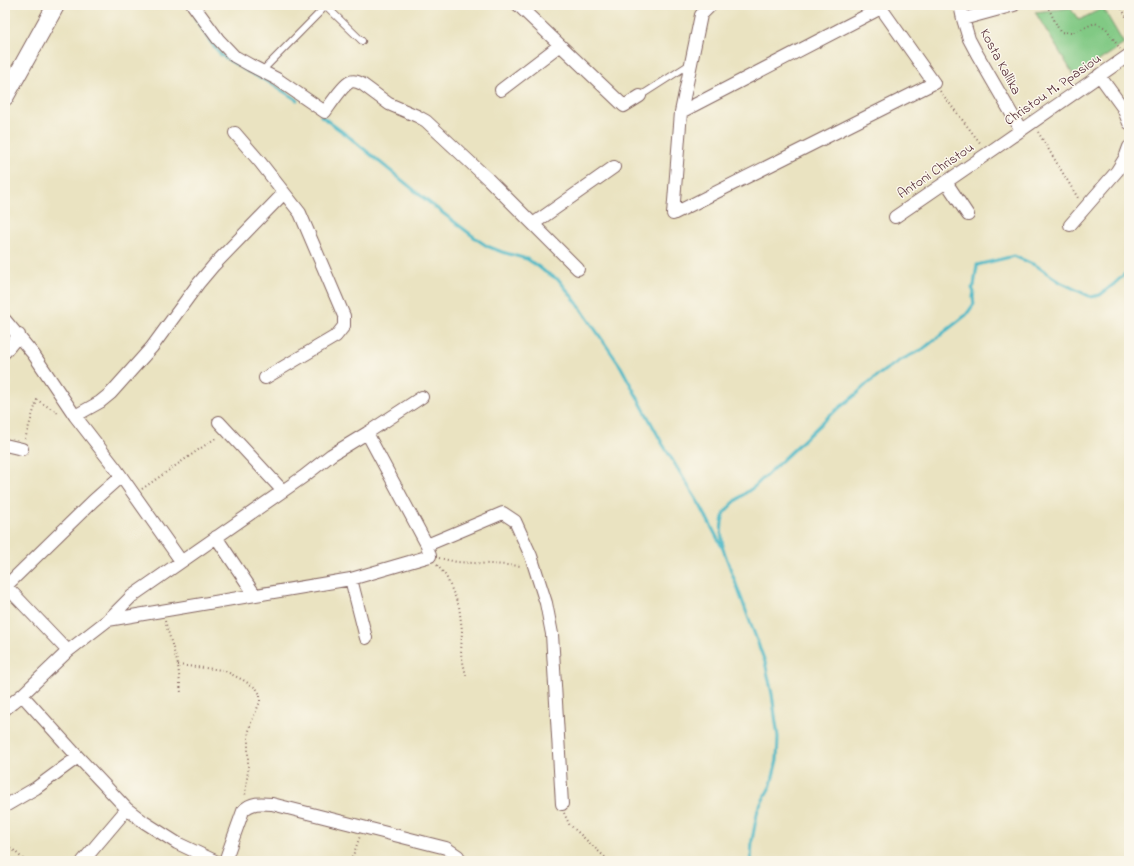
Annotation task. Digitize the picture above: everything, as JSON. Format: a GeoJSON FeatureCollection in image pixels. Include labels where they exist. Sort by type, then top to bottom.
{"type":"FeatureCollection","features":[{"type":"Feature","properties":{"kind":"main road"},"geometry":{"type":"LineString","coordinates":[[5,97],[56,5]]}},
{"type":"Feature","properties":{"kind":"street"},"geometry":{"type":"LineString","coordinates":[[193,5],[228,50],[243,61],[277,79],[325,112],[345,85],[350,81],[358,81],[389,104],[426,121],[488,179],[578,269]]}},
{"type":"Feature","properties":{"kind":"street"},"geometry":{"type":"LineString","coordinates":[[518,5],[624,106],[640,96]]}},
{"type":"Feature","properties":{"kind":"street"},"geometry":{"type":"LineString","coordinates":[[681,112],[881,8],[934,83],[673,214],[681,112],[701,15],[711,5]]}},
{"type":"Feature","properties":{"kind":"street","name":"Kosta Kallika"},"geometry":{"type":"LineString","coordinates":[[960,5],[969,39],[1021,130]]}},
{"type":"Feature","properties":{"kind":"street"},"geometry":{"type":"LineString","coordinates":[[963,19],[1014,5]]}},
{"type":"Feature","properties":{"kind":"street"},"geometry":{"type":"LineString","coordinates":[[501,90],[560,45]]}},
{"type":"Feature","properties":{"kind":"street","name":"Christou M. Ppasiou"},"geometry":{"type":"LineString","coordinates":[[991,151],[1127,56]]}},
{"type":"Feature","properties":{"kind":"street"},"geometry":{"type":"LineString","coordinates":[[1099,75],[1123,108],[1129,123]]}},
{"type":"Feature","properties":{"kind":"street"},"geometry":{"type":"LineString","coordinates":[[235,133],[253,152],[303,219],[344,316],[344,326],[336,336],[265,378]]}},
{"type":"Feature","properties":{"kind":"street"},"geometry":{"type":"LineString","coordinates":[[1070,225],[1117,172],[1129,147]]}},
{"type":"Feature","properties":{"kind":"street","name":"Antoni Christou"},"geometry":{"type":"LineString","coordinates":[[894,217],[991,151]]}},
{"type":"Feature","properties":{"kind":"street"},"geometry":{"type":"LineString","coordinates":[[533,224],[614,167]]}},
{"type":"Feature","properties":{"kind":"street"},"geometry":{"type":"LineString","coordinates":[[946,182],[968,216]]}},
{"type":"Feature","properties":{"kind":"street"},"geometry":{"type":"LineString","coordinates":[[70,416],[100,402],[111,393],[152,347],[198,284],[214,265],[284,193]]}},
{"type":"Feature","properties":{"kind":"street"},"geometry":{"type":"LineString","coordinates":[[5,320],[19,335],[34,355],[70,416],[121,476],[181,561]]}},
{"type":"Feature","properties":{"kind":"street"},"geometry":{"type":"LineString","coordinates":[[5,352],[19,335]]}},
{"type":"Feature","properties":{"kind":"street"},"geometry":{"type":"LineString","coordinates":[[5,709],[22,695],[68,651],[108,620],[132,596],[283,491],[331,455],[422,397]]}},
{"type":"Feature","properties":{"kind":"street"},"geometry":{"type":"LineString","coordinates":[[223,426],[283,491]]}},
{"type":"Feature","properties":{"kind":"street"},"geometry":{"type":"LineString","coordinates":[[367,433],[428,551]]}},
{"type":"Feature","properties":{"kind":"street"},"geometry":{"type":"LineString","coordinates":[[5,445],[22,449]]}},
{"type":"Feature","properties":{"kind":"street"},"geometry":{"type":"LineString","coordinates":[[68,651],[6,586],[93,501],[121,476]]}},
{"type":"Feature","properties":{"kind":"street"},"geometry":{"type":"LineString","coordinates":[[108,620],[351,579],[428,551],[503,513],[515,521],[531,556],[546,603],[552,634],[562,804]]}},
{"type":"Feature","properties":{"kind":"street"},"geometry":{"type":"LineString","coordinates":[[216,537],[255,595]]}},
{"type":"Feature","properties":{"kind":"street"},"geometry":{"type":"LineString","coordinates":[[351,579],[366,638]]}},
{"type":"Feature","properties":{"kind":"street"},"geometry":{"type":"LineString","coordinates":[[22,695],[127,809],[177,843],[215,861]]}},
{"type":"Feature","properties":{"kind":"street"},"geometry":{"type":"LineString","coordinates":[[5,806],[36,788],[78,757]]}},
{"type":"Feature","properties":{"kind":"street"},"geometry":{"type":"LineString","coordinates":[[225,861],[241,816],[246,807],[256,803],[266,803],[446,848],[458,856],[460,861]]}},
{"type":"Feature","properties":{"kind":"street"},"geometry":{"type":"LineString","coordinates":[[83,861],[127,809]]}},
{"type":"Feature","properties":{"kind":"lane"},"geometry":{"type":"LineString","coordinates":[[262,71],[326,6],[362,41]]}},
{"type":"Feature","properties":{"kind":"lane"},"geometry":{"type":"LineString","coordinates":[[640,96],[691,64]]}},
{"type":"Feature","properties":{"kind":"path"},"geometry":{"type":"LineString","coordinates":[[1047,5],[1060,32],[1072,33],[1095,23],[1106,28],[1127,56]]}},
{"type":"Feature","properties":{"kind":"path"},"geometry":{"type":"LineString","coordinates":[[1120,5],[1129,22]]}},
{"type":"Feature","properties":{"kind":"path"},"geometry":{"type":"LineString","coordinates":[[934,83],[991,151]]}},
{"type":"Feature","properties":{"kind":"path"},"geometry":{"type":"LineString","coordinates":[[1032,122],[1084,209]]}},
{"type":"Feature","properties":{"kind":"path"},"geometry":{"type":"LineString","coordinates":[[22,449],[37,400],[70,416]]}},
{"type":"Feature","properties":{"kind":"path"},"geometry":{"type":"LineString","coordinates":[[134,494],[223,426]]}},
{"type":"Feature","properties":{"kind":"path"},"geometry":{"type":"LineString","coordinates":[[428,551],[458,562],[534,567]]}},
{"type":"Feature","properties":{"kind":"path"},"geometry":{"type":"LineString","coordinates":[[428,551],[446,576],[459,606],[462,630],[461,654],[466,675]]}},
{"type":"Feature","properties":{"kind":"path"},"geometry":{"type":"LineString","coordinates":[[162,610],[178,665],[181,693]]}},
{"type":"Feature","properties":{"kind":"path"},"geometry":{"type":"LineString","coordinates":[[178,665],[223,670],[256,688],[260,694],[260,702],[250,725],[248,737],[248,770],[244,798],[246,807]]}},
{"type":"Feature","properties":{"kind":"path"},"geometry":{"type":"LineString","coordinates":[[562,804],[564,816],[569,824],[609,861]]}},
{"type":"Feature","properties":{"kind":"path"},"geometry":{"type":"LineString","coordinates":[[351,861],[364,828]]}},
{"type":"Feature","properties":{"kind":"path"},"geometry":{"type":"LineString","coordinates":[[5,842],[25,861]]}},
{"type":"Feature","properties":{"kind":"green space"},"geometry":{"type":"Polygon","coordinates":[[[1070,8],[1079,20],[1103,8],[1124,44],[1075,77],[1035,12],[1070,8]]]}},
{"type":"Feature","properties":{"kind":"waterway"},"geometry":{"type":"LineString","coordinates":[[195,17],[221,55],[297,100]]}},
{"type":"Feature","properties":{"kind":"waterway"},"geometry":{"type":"LineString","coordinates":[[321,116],[478,240],[487,246],[502,252],[527,259],[559,280],[577,303],[621,367],[662,443],[701,507],[723,549],[765,662],[772,694],[778,737],[777,760],[771,785],[758,809],[752,840],[751,861]]}},
{"type":"Feature","properties":{"kind":"waterway"},"geometry":{"type":"LineString","coordinates":[[723,546],[721,530],[722,522],[724,514],[733,503],[754,487],[830,415],[868,383],[901,360],[923,349],[966,315],[974,304],[974,292],[972,288],[974,286],[977,265],[1014,256],[1037,266],[1060,282],[1091,297],[1100,295],[1129,270]]}}]}
